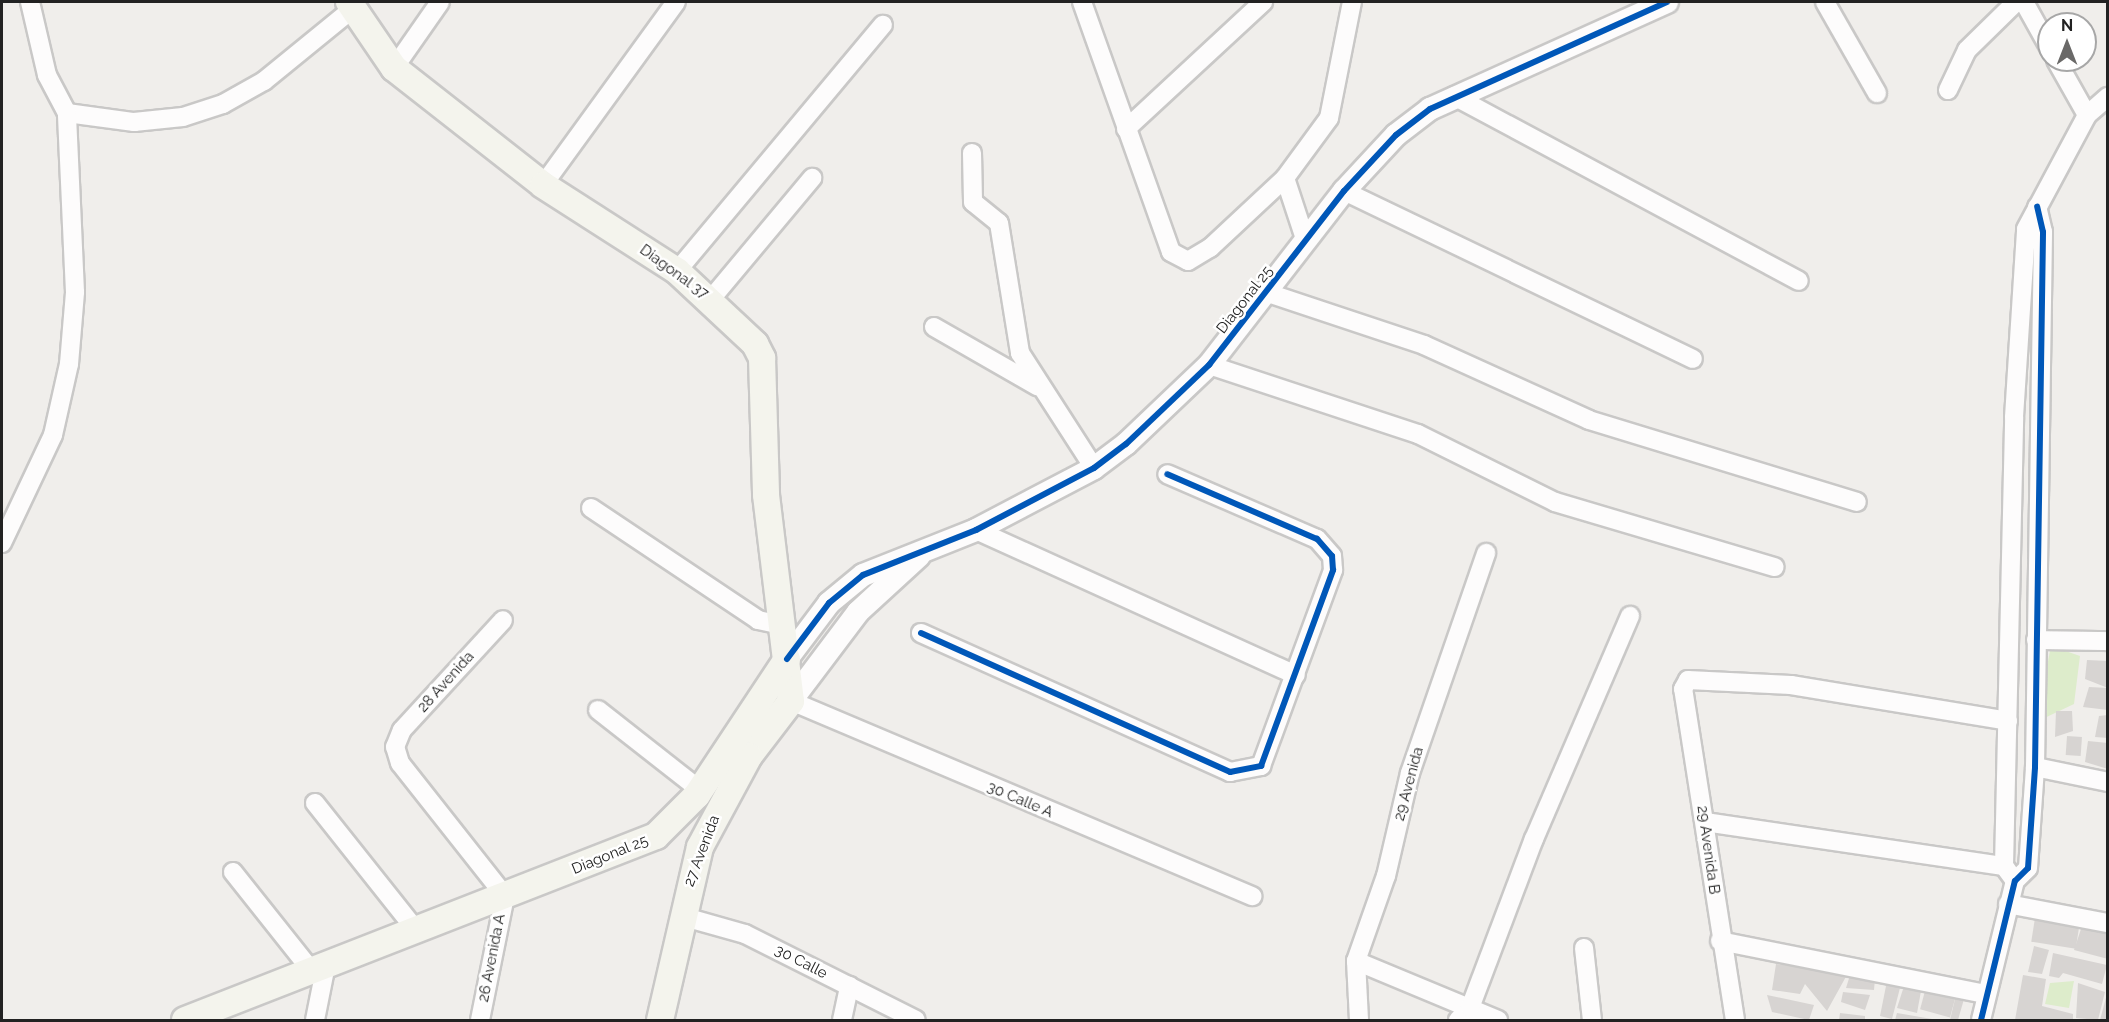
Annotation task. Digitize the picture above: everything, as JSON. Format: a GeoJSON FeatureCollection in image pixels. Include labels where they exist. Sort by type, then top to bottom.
{"type":"FeatureCollection","features":[{"type":"Feature","properties":{"kind":"main road","name":"Diagonal 37"},"geometry":{"type":"LineString","coordinates":[[350,6],[394,68],[543,185],[677,271],[711,299],[755,344],[764,367],[766,495],[791,701]]}},
{"type":"Feature","properties":{"kind":"main road","name":"Diagonal 25"},"geometry":{"type":"LineString","coordinates":[[185,1020],[634,846],[669,825],[700,790],[787,659]]}},
{"type":"Feature","properties":{"kind":"main road","name":"27 Avenida"},"geometry":{"type":"LineString","coordinates":[[660,1020],[681,916],[700,847],[749,756],[791,701]]}},
{"type":"Feature","properties":{"kind":"main road"},"geometry":{"type":"LineString","coordinates":[[669,825],[700,847]]}},
{"type":"Feature","properties":{"kind":"street"},"geometry":{"type":"LineString","coordinates":[[2,543],[44,461],[69,364],[76,252],[67,113],[47,75],[30,2]]}},
{"type":"Feature","properties":{"kind":"street"},"geometry":{"type":"LineString","coordinates":[[394,68],[440,2]]}},
{"type":"Feature","properties":{"kind":"street"},"geometry":{"type":"LineString","coordinates":[[543,185],[676,2]]}},
{"type":"Feature","properties":{"kind":"street"},"geometry":{"type":"LineString","coordinates":[[1082,2],[1171,252],[1188,261],[1210,248],[1285,178],[1329,118],[1352,2]]}},
{"type":"Feature","properties":{"kind":"street"},"geometry":{"type":"LineString","coordinates":[[1126,129],[1263,2]]}},
{"type":"Feature","properties":{"kind":"street","name":"Diagonal 25"},"geometry":{"type":"LineString","coordinates":[[787,659],[844,589],[884,563],[976,530],[1094,468],[1209,365],[1268,293],[1305,238],[1344,190],[1396,135],[1454,96],[1667,2]]}},
{"type":"Feature","properties":{"kind":"street"},"geometry":{"type":"LineString","coordinates":[[1825,2],[1876,93]]}},
{"type":"Feature","properties":{"kind":"street"},"geometry":{"type":"LineString","coordinates":[[1947,90],[1967,50],[2016,2]]}},
{"type":"Feature","properties":{"kind":"street"},"geometry":{"type":"LineString","coordinates":[[2024,2],[2037,25]]}},
{"type":"Feature","properties":{"kind":"street"},"geometry":{"type":"LineString","coordinates":[[67,113],[134,122],[183,117],[223,104],[264,81],[350,6]]}},
{"type":"Feature","properties":{"kind":"street"},"geometry":{"type":"LineString","coordinates":[[677,271],[883,25]]}},
{"type":"Feature","properties":{"kind":"street"},"geometry":{"type":"LineString","coordinates":[[2063,72],[2087,115]]}},
{"type":"Feature","properties":{"kind":"street"},"geometry":{"type":"LineString","coordinates":[[1454,96],[1799,281]]}},
{"type":"Feature","properties":{"kind":"street"},"geometry":{"type":"LineString","coordinates":[[2015,881],[2004,866],[2018,324],[2026,228],[2087,115],[2108,97]]}},
{"type":"Feature","properties":{"kind":"street"},"geometry":{"type":"LineString","coordinates":[[972,153],[973,202],[999,223],[1009,260],[1012,320],[1020,353],[1037,386],[1094,468]]}},
{"type":"Feature","properties":{"kind":"street"},"geometry":{"type":"LineString","coordinates":[[711,299],[812,178]]}},
{"type":"Feature","properties":{"kind":"street"},"geometry":{"type":"LineString","coordinates":[[1285,178],[1305,238]]}},
{"type":"Feature","properties":{"kind":"street"},"geometry":{"type":"LineString","coordinates":[[1344,190],[1693,359]]}},
{"type":"Feature","properties":{"kind":"street"},"geometry":{"type":"LineString","coordinates":[[1981,1020],[2015,881],[2028,868],[2035,767],[2043,232],[2037,207]]}},
{"type":"Feature","properties":{"kind":"street"},"geometry":{"type":"LineString","coordinates":[[1268,293],[1424,345],[1589,420],[1857,502]]}},
{"type":"Feature","properties":{"kind":"street"},"geometry":{"type":"LineString","coordinates":[[934,327],[1037,386]]}},
{"type":"Feature","properties":{"kind":"street"},"geometry":{"type":"LineString","coordinates":[[1209,365],[1419,434],[1555,502],[1775,567]]}},
{"type":"Feature","properties":{"kind":"street"},"geometry":{"type":"LineString","coordinates":[[921,633],[1238,774],[1267,760],[1333,570],[1328,549],[1167,474]]}},
{"type":"Feature","properties":{"kind":"street"},"geometry":{"type":"LineString","coordinates":[[591,508],[758,620],[781,625]]}},
{"type":"Feature","properties":{"kind":"street"},"geometry":{"type":"LineString","coordinates":[[976,530],[1296,675]]}},
{"type":"Feature","properties":{"kind":"street","name":"Diagonal 25"},"geometry":{"type":"LineString","coordinates":[[791,701],[858,612],[930,548]]}},
{"type":"Feature","properties":{"kind":"street","name":"29 Avenida"},"geometry":{"type":"LineString","coordinates":[[1359,1020],[1356,961],[1386,876],[1410,773],[1486,553]]}},
{"type":"Feature","properties":{"kind":"street"},"geometry":{"type":"LineString","coordinates":[[1464,1014],[1534,839],[1630,616]]}},
{"type":"Feature","properties":{"kind":"street","name":"28 Avenida"},"geometry":{"type":"LineString","coordinates":[[503,620],[402,730],[395,747],[400,763],[505,896]]}},
{"type":"Feature","properties":{"kind":"street"},"geometry":{"type":"LineString","coordinates":[[2036,640],[2108,640]]}},
{"type":"Feature","properties":{"kind":"street","name":"29 Avenida B"},"geometry":{"type":"LineString","coordinates":[[1735,1020],[1720,940],[1705,822],[1683,689],[1688,680],[1791,685],[2008,721]]}},
{"type":"Feature","properties":{"kind":"street","name":"30 Calle A"},"geometry":{"type":"LineString","coordinates":[[791,701],[1252,896]]}},
{"type":"Feature","properties":{"kind":"street"},"geometry":{"type":"LineString","coordinates":[[598,710],[700,790]]}},
{"type":"Feature","properties":{"kind":"street"},"geometry":{"type":"LineString","coordinates":[[2035,767],[2108,782]]}},
{"type":"Feature","properties":{"kind":"street"},"geometry":{"type":"LineString","coordinates":[[315,803],[416,930]]}},
{"type":"Feature","properties":{"kind":"street"},"geometry":{"type":"LineString","coordinates":[[1705,822],[2004,866]]}},
{"type":"Feature","properties":{"kind":"street"},"geometry":{"type":"LineString","coordinates":[[233,872],[319,968],[315,1020]]}},
{"type":"Feature","properties":{"kind":"street","name":"26 Avenida A"},"geometry":{"type":"LineString","coordinates":[[480,1020],[505,896]]}},
{"type":"Feature","properties":{"kind":"street"},"geometry":{"type":"LineString","coordinates":[[2008,904],[2108,923]]}},
{"type":"Feature","properties":{"kind":"street","name":"30 Calle"},"geometry":{"type":"LineString","coordinates":[[681,916],[745,934],[916,1020]]}},
{"type":"Feature","properties":{"kind":"street"},"geometry":{"type":"LineString","coordinates":[[1720,940],[1986,994]]}},
{"type":"Feature","properties":{"kind":"street"},"geometry":{"type":"LineString","coordinates":[[1584,948],[1592,1020]]}},
{"type":"Feature","properties":{"kind":"street"},"geometry":{"type":"LineString","coordinates":[[1356,961],[1464,1014],[1498,1020]]}},
{"type":"Feature","properties":{"kind":"street"},"geometry":{"type":"LineString","coordinates":[[842,1020],[849,986]]}},
{"type":"Feature","properties":{"kind":"green space"},"geometry":{"type":"Polygon","coordinates":[[[2051,646],[2080,656],[2074,704],[2036,722],[2051,646]]]}},
{"type":"Feature","properties":{"kind":"green space"},"geometry":{"type":"Polygon","coordinates":[[[2074,981],[2069,1008],[2045,1004],[2050,983],[2074,981]]]}},
{"type":"Feature","properties":{"kind":"building"},"geometry":{"type":"Polygon","coordinates":[[[2087,660],[2108,661],[2108,688],[2085,679],[2087,660]]]}},
{"type":"Feature","properties":{"kind":"building"},"geometry":{"type":"Polygon","coordinates":[[[2089,687],[2108,688],[2108,710],[2083,707],[2089,687]]]}},
{"type":"Feature","properties":{"kind":"building"},"geometry":{"type":"Polygon","coordinates":[[[2056,711],[2072,711],[2073,731],[2055,737],[2056,711]]]}},
{"type":"Feature","properties":{"kind":"building"},"geometry":{"type":"Polygon","coordinates":[[[2108,715],[2108,738],[2095,737],[2099,716],[2108,715]]]}},
{"type":"Feature","properties":{"kind":"building"},"geometry":{"type":"Polygon","coordinates":[[[2067,736],[2082,737],[2081,756],[2066,755],[2067,736]]]}},
{"type":"Feature","properties":{"kind":"building"},"geometry":{"type":"Polygon","coordinates":[[[2088,741],[2108,743],[2108,769],[2085,762],[2088,741]]]}},
{"type":"Feature","properties":{"kind":"building"},"geometry":{"type":"Polygon","coordinates":[[[2035,918],[2079,925],[2076,949],[2031,942],[2035,918]]]}},
{"type":"Feature","properties":{"kind":"building"},"geometry":{"type":"Polygon","coordinates":[[[2082,926],[2108,934],[2108,959],[2074,950],[2082,926]]]}},
{"type":"Feature","properties":{"kind":"building"},"geometry":{"type":"Polygon","coordinates":[[[2034,946],[2049,950],[2042,974],[2028,972],[2034,946]]]}},
{"type":"Feature","properties":{"kind":"building"},"geometry":{"type":"Polygon","coordinates":[[[2053,953],[2107,965],[2102,984],[2063,973],[2059,978],[2049,976],[2053,953]]]}},
{"type":"Feature","properties":{"kind":"building"},"geometry":{"type":"Polygon","coordinates":[[[1776,964],[1848,973],[1827,1011],[1805,984],[1800,994],[1772,990],[1776,964]]]}},
{"type":"Feature","properties":{"kind":"building"},"geometry":{"type":"Polygon","coordinates":[[[1851,972],[1875,979],[1874,990],[1846,988],[1851,972]]]}},
{"type":"Feature","properties":{"kind":"building"},"geometry":{"type":"Polygon","coordinates":[[[2023,975],[2046,979],[2042,1006],[2073,1014],[2073,1020],[2015,1020],[2023,975]]]}},
{"type":"Feature","properties":{"kind":"building"},"geometry":{"type":"Polygon","coordinates":[[[1887,981],[1901,984],[1892,1019],[1880,1016],[1887,981]]]}},
{"type":"Feature","properties":{"kind":"building"},"geometry":{"type":"Polygon","coordinates":[[[2078,983],[2105,992],[2098,1020],[2076,1018],[2078,983]]]}},
{"type":"Feature","properties":{"kind":"building"},"geometry":{"type":"Polygon","coordinates":[[[1904,986],[1921,991],[1917,1013],[1897,1008],[1904,986]]]}},
{"type":"Feature","properties":{"kind":"building"},"geometry":{"type":"Polygon","coordinates":[[[1925,991],[1955,999],[1950,1017],[1920,1009],[1925,991]]]}},
{"type":"Feature","properties":{"kind":"building"},"geometry":{"type":"Polygon","coordinates":[[[1843,992],[1870,995],[1865,1010],[1841,1002],[1843,992]]]}},
{"type":"Feature","properties":{"kind":"building"},"geometry":{"type":"Polygon","coordinates":[[[2107,994],[2108,1020],[2100,1020],[2107,994]]]}},
{"type":"Feature","properties":{"kind":"building"},"geometry":{"type":"Polygon","coordinates":[[[1767,995],[1814,1005],[1809,1020],[1772,1012],[1767,995]]]}},
{"type":"Feature","properties":{"kind":"building"},"geometry":{"type":"Polygon","coordinates":[[[1955,999],[1964,999],[1958,1020],[1950,1020],[1955,999]]]}},
{"type":"Feature","properties":{"kind":"building"},"geometry":{"type":"Polygon","coordinates":[[[1840,1013],[1865,1016],[1865,1020],[1839,1020],[1840,1013]]]}},
{"type":"Feature","properties":{"kind":"building"},"geometry":{"type":"Polygon","coordinates":[[[1897,1013],[1932,1019],[1932,1020],[1895,1020],[1897,1013]]]}},
{"type":"Feature","properties":{"kind":"cycle path"},"geometry":{"type":"LineString","coordinates":[[787,659],[829,603],[863,575],[976,530],[1094,468],[1126,444],[1209,365],[1344,191],[1396,135],[1430,109],[1667,2]]}},
{"type":"Feature","properties":{"kind":"cycle path"},"geometry":{"type":"LineString","coordinates":[[1981,1020],[2015,881],[2028,868],[2035,767],[2043,232],[2037,207]]}},
{"type":"Feature","properties":{"kind":"cycle path"},"geometry":{"type":"LineString","coordinates":[[921,633],[1230,772],[1261,766],[1333,570],[1332,556],[1317,539],[1167,474]]}}]}
